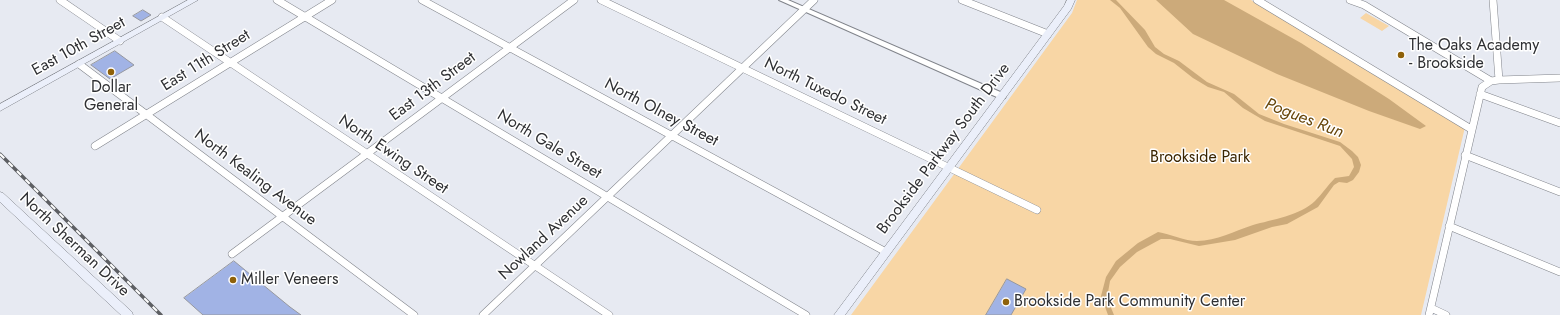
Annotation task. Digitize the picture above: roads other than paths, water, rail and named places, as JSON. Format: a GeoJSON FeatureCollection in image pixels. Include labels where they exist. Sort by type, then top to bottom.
{"type":"FeatureCollection","features":[{"type":"Feature","properties":{"kind":"main road","name":"East 10th Street"},"geometry":{"type":"LineString","coordinates":[[0,108],[194,0]]}},
{"type":"Feature","properties":{"kind":"main road","name":"Brookside Parkway South Drive"},"geometry":{"type":"LineString","coordinates":[[839,315],[1068,7],[1071,0]]}},
{"type":"Feature","properties":{"kind":"main road","name":"North Sherman Drive"},"geometry":{"type":"LineString","coordinates":[[0,196],[125,314]]}},
{"type":"Feature","properties":{"kind":"street"},"geometry":{"type":"LineString","coordinates":[[60,0],[120,41]]}},
{"type":"Feature","properties":{"kind":"street","name":"North Gale Street"},"geometry":{"type":"LineString","coordinates":[[277,0],[806,315]]}},
{"type":"Feature","properties":{"kind":"street","name":"East 11th Street"},"geometry":{"type":"LineString","coordinates":[[95,146],[332,0]]}},
{"type":"Feature","properties":{"kind":"street","name":"North Olney Street"},"geometry":{"type":"LineString","coordinates":[[422,0],[886,252]]}},
{"type":"Feature","properties":{"kind":"street","name":"East 13th Street"},"geometry":{"type":"LineString","coordinates":[[232,254],[574,0]]}},
{"type":"Feature","properties":{"kind":"street","name":"North Tuxedo Street"},"geometry":{"type":"LineString","coordinates":[[601,0],[1037,210]]}},
{"type":"Feature","properties":{"kind":"street"},"geometry":{"type":"LineString","coordinates":[[782,0],[1002,96]]}},
{"type":"Feature","properties":{"kind":"street","name":"Nowland Avenue"},"geometry":{"type":"LineString","coordinates":[[483,315],[814,0]]}},
{"type":"Feature","properties":{"kind":"street"},"geometry":{"type":"LineString","coordinates":[[962,0],[1048,34]]}},
{"type":"Feature","properties":{"kind":"street"},"geometry":{"type":"LineString","coordinates":[[1257,0],[1471,129]]}},
{"type":"Feature","properties":{"kind":"street"},"geometry":{"type":"LineString","coordinates":[[1350,0],[1360,2],[1491,81]]}},
{"type":"Feature","properties":{"kind":"street"},"geometry":{"type":"LineString","coordinates":[[1493,0],[1499,80]]}},
{"type":"Feature","properties":{"kind":"street","name":"North Ewing Street"},"geometry":{"type":"LineString","coordinates":[[162,18],[609,315]]}},
{"type":"Feature","properties":{"kind":"street","name":"North Kealing Avenue"},"geometry":{"type":"LineString","coordinates":[[79,64],[414,315]]}},
{"type":"Feature","properties":{"kind":"street"},"geometry":{"type":"LineString","coordinates":[[1446,315],[1430,312],[1471,129],[1482,87],[1491,81],[1499,80],[1560,78]]}},
{"type":"Feature","properties":{"kind":"street"},"geometry":{"type":"LineString","coordinates":[[1480,94],[1560,123]]}},
{"type":"Feature","properties":{"kind":"street"},"geometry":{"type":"LineString","coordinates":[[1465,155],[1560,192]]}},
{"type":"Feature","properties":{"kind":"street"},"geometry":{"type":"LineString","coordinates":[[1449,226],[1560,272]]}},
{"type":"Feature","properties":{"kind":"railway"},"geometry":{"type":"LineString","coordinates":[[0,154],[161,315]]}},
{"type":"Feature","properties":{"kind":"place","name":"The Oaks Academy - Brookside"},"geometry":{"type":"Point","coordinates":[1401,55]}},
{"type":"Feature","properties":{"kind":"place","name":"Dollar General"},"geometry":{"type":"Point","coordinates":[111,72]}},
{"type":"Feature","properties":{"kind":"place","name":"Miller Veneers"},"geometry":{"type":"Point","coordinates":[233,280]}},
{"type":"Feature","properties":{"kind":"place","name":"Brookside Park Community Center"},"geometry":{"type":"Point","coordinates":[1006,302]}},
{"type":"Feature","properties":{"kind":"water label","name":"Pogues Run"},"geometry":{"type":"Point","coordinates":[1304,119]}},
{"type":"Feature","properties":{"kind":"park label","name":"Brookside Park"},"geometry":{"type":"Point","coordinates":[1200,158]}}]}
